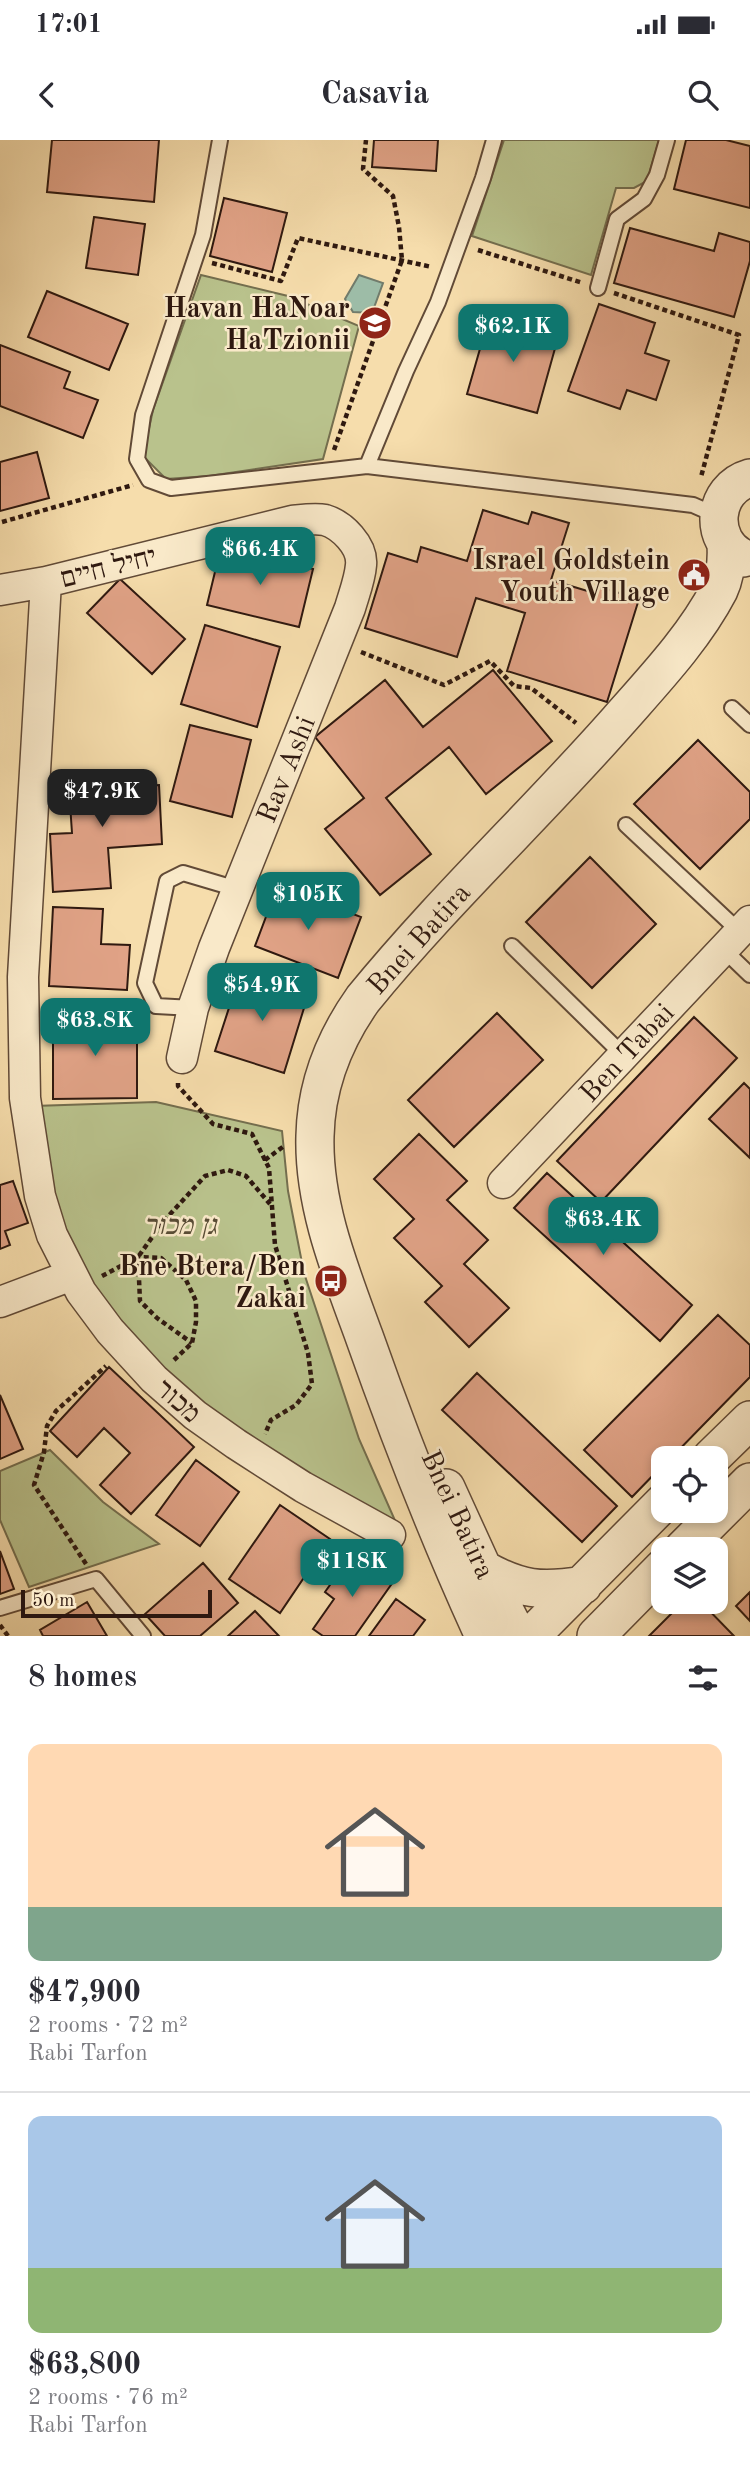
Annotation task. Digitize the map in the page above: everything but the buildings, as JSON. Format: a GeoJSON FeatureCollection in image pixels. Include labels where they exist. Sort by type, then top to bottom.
{"type":"FeatureCollection","features":[{"type":"Feature","properties":{"kind":"street"},"geometry":{"type":"LineString","coordinates":[[722,531],[726,495],[748,473]]}},
{"type":"Feature","properties":{"kind":"street","name":"יחיל חיים"},"geometry":{"type":"LineString","coordinates":[[0,590],[46,582],[292,521],[323,519],[338,525]]}},
{"type":"Feature","properties":{"kind":"street","name":"Rav Ashi"},"geometry":{"type":"LineString","coordinates":[[181,1058],[193,1007],[350,608],[361,567],[361,555],[338,525]]}},
{"type":"Feature","properties":{"kind":"street","name":"Bnei Batira"},"geometry":{"type":"LineString","coordinates":[[484,1636],[447,1554],[404,1446],[334,1248],[315,1161],[318,1094],[341,1033],[363,999],[600,741],[660,673],[690,634],[720,588],[726,570],[722,531]]}},
{"type":"Feature","properties":{"kind":"street","name":"מכור"},"geometry":{"type":"LineString","coordinates":[[46,582],[23,977],[25,1098],[40,1196],[52,1235],[76,1284],[110,1331],[155,1379],[195,1415],[303,1487],[390,1535]]}},
{"type":"Feature","properties":{"kind":"street","name":"Bnei Batira"},"geometry":{"type":"LineString","coordinates":[[518,1636],[458,1517],[421,1429],[352,1238],[336,1143],[335,1122],[342,1080],[357,1041],[395,991],[620,752],[673,691],[750,584]]}},
{"type":"Feature","properties":{"kind":"street","name":"Ben Tabai"},"geometry":{"type":"LineString","coordinates":[[503,1183],[738,934]]}},
{"type":"Feature","properties":{"kind":"street"},"geometry":{"type":"LineString","coordinates":[[0,1302],[76,1284]]}},
{"type":"Feature","properties":{"kind":"street"},"geometry":{"type":"LineString","coordinates":[[723,1446],[750,1420]]}},
{"type":"Feature","properties":{"kind":"street"},"geometry":{"type":"LineString","coordinates":[[695,1537],[750,1482]]}},
{"type":"Feature","properties":{"kind":"street"},"geometry":{"type":"LineString","coordinates":[[530,1636],[651,1516]]}},
{"type":"Feature","properties":{"kind":"street"},"geometry":{"type":"LineString","coordinates":[[484,1569],[499,1578],[533,1590],[557,1590],[583,1585]]}},
{"type":"Feature","properties":{"kind":"street"},"geometry":{"type":"LineString","coordinates":[[602,1630],[651,1580]]}},
{"type":"Feature","properties":{"kind":"lane"},"geometry":{"type":"LineString","coordinates":[[220,140],[203,234],[143,415],[137,459],[149,480],[172,488],[368,466],[722,531]]}},
{"type":"Feature","properties":{"kind":"lane"},"geometry":{"type":"LineString","coordinates":[[368,466],[450,271],[494,140]]}},
{"type":"Feature","properties":{"kind":"lane"},"geometry":{"type":"LineString","coordinates":[[598,288],[617,219],[644,199],[657,175],[667,140]]}},
{"type":"Feature","properties":{"kind":"lane"},"geometry":{"type":"LineString","coordinates":[[732,708],[750,725]]}},
{"type":"Feature","properties":{"kind":"lane"},"geometry":{"type":"LineString","coordinates":[[626,825],[738,934],[750,975]]}},
{"type":"Feature","properties":{"kind":"lane"},"geometry":{"type":"LineString","coordinates":[[193,1007],[156,1006],[145,983],[167,881],[183,873],[237,890]]}},
{"type":"Feature","properties":{"kind":"lane"},"geometry":{"type":"LineString","coordinates":[[512,946],[623,1055]]}},
{"type":"Feature","properties":{"kind":"lane"},"geometry":{"type":"LineString","coordinates":[[0,1608],[96,1579],[143,1636]]}},
{"type":"Feature","properties":{"kind":"path"},"geometry":{"type":"LineString","coordinates":[[327,471],[402,260],[393,196],[363,169],[366,140]]}},
{"type":"Feature","properties":{"kind":"path"},"geometry":{"type":"LineString","coordinates":[[226,266],[281,281],[298,238],[450,271]]}},
{"type":"Feature","properties":{"kind":"path"},"geometry":{"type":"LineString","coordinates":[[460,244],[555,275]]}},
{"type":"Feature","properties":{"kind":"path"},"geometry":{"type":"LineString","coordinates":[[635,300],[738,335],[722,531]]}},
{"type":"Feature","properties":{"kind":"path"},"geometry":{"type":"LineString","coordinates":[[2,522],[149,480]]}},
{"type":"Feature","properties":{"kind":"path"},"geometry":{"type":"LineString","coordinates":[[427,678],[444,685],[490,661],[514,686],[531,688],[566,715]]}},
{"type":"Feature","properties":{"kind":"path"},"geometry":{"type":"LineString","coordinates":[[181,1058],[178,1086],[213,1124],[252,1134],[269,1168],[275,1245],[308,1353],[312,1384],[296,1405],[271,1420],[255,1456]]}},
{"type":"Feature","properties":{"kind":"path"},"geometry":{"type":"LineString","coordinates":[[265,1160],[285,1145]]}},
{"type":"Feature","properties":{"kind":"path"},"geometry":{"type":"LineString","coordinates":[[192,1343],[157,1318],[140,1301],[138,1257],[163,1222],[205,1176],[228,1170],[246,1176],[271,1205]]}},
{"type":"Feature","properties":{"kind":"path"},"geometry":{"type":"LineString","coordinates":[[76,1284],[138,1257],[161,1258],[186,1280],[195,1301],[192,1343],[155,1379]]}},
{"type":"Feature","properties":{"kind":"path"},"geometry":{"type":"LineString","coordinates":[[96,1579],[34,1485],[44,1452],[47,1426],[57,1411],[126,1348]]}},
{"type":"Feature","properties":{"kind":"path"},"geometry":{"type":"LineString","coordinates":[[0,1625],[8,1636]]}},
{"type":"Feature","properties":{"kind":"green space"},"geometry":{"type":"Polygon","coordinates":[[[504,140],[659,140],[647,181],[634,188],[616,188],[591,275],[472,236],[504,140]]]}},
{"type":"Feature","properties":{"kind":"green space"},"geometry":{"type":"Polygon","coordinates":[[[201,275],[288,296],[359,326],[323,459],[209,476],[166,479],[143,456],[153,410],[201,275]]]}},
{"type":"Feature","properties":{"kind":"green space","name":"גן מכור"},"geometry":{"type":"Polygon","coordinates":[[[156,1102],[282,1131],[288,1191],[304,1273],[359,1439],[397,1525],[209,1415],[101,1310],[59,1227],[34,1106],[156,1102]]]}},
{"type":"Feature","properties":{"kind":"green space"},"geometry":{"type":"Polygon","coordinates":[[[50,1450],[103,1502],[159,1544],[29,1587],[0,1520],[0,1471],[50,1450]]]}},
{"type":"Feature","properties":{"kind":"shaded area"},"geometry":{"type":"Polygon","coordinates":[[[359,275],[383,283],[372,313],[353,312],[345,299],[359,275]]]}},
{"type":"Feature","properties":{"kind":"place","name":"Havan HaNoar HaTzionii"},"geometry":{"type":"Point","coordinates":[375,323]}},
{"type":"Feature","properties":{"kind":"place","name":"Israel Goldstein Youth Village"},"geometry":{"type":"Point","coordinates":[694,575]}},
{"type":"Feature","properties":{"kind":"place","name":"Bne Btera/Ben Zakai"},"geometry":{"type":"Point","coordinates":[331,1281]}}]}
